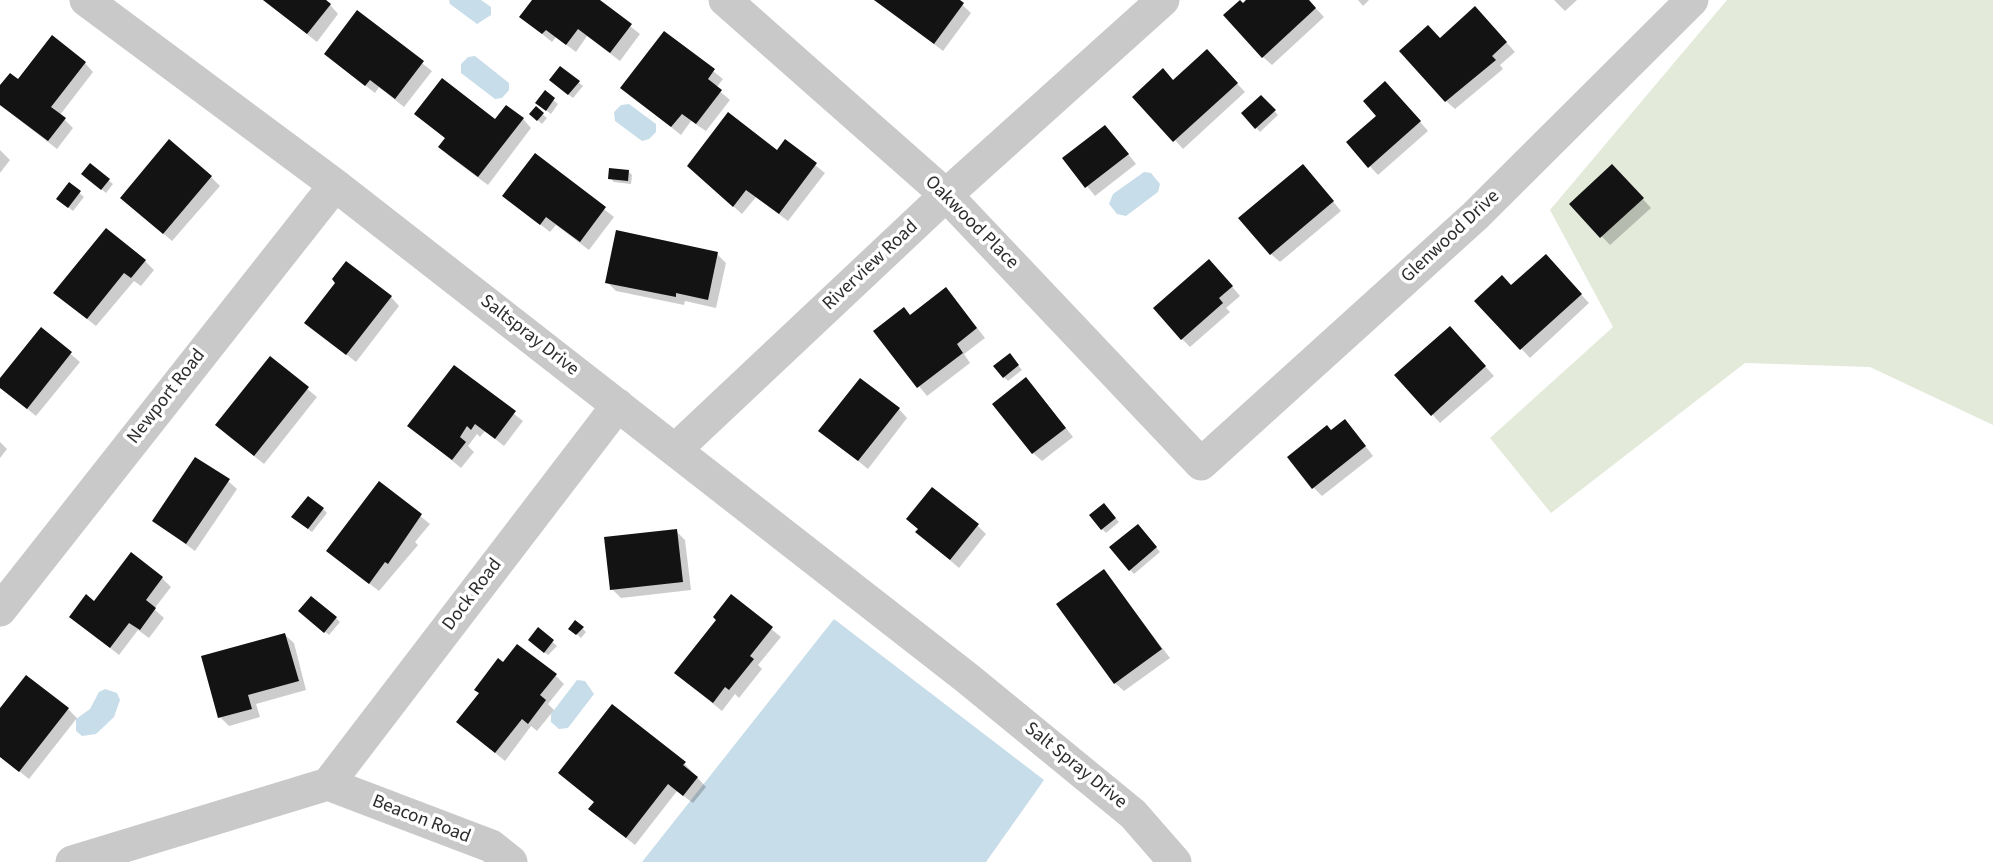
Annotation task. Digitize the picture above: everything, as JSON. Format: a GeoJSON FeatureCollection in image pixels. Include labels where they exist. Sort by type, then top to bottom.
{"type":"FeatureCollection","features":[{"type":"Feature","properties":{"kind":"street","name":"Saltspray Drive"},"geometry":{"type":"LineString","coordinates":[[86,0],[335,185],[967,678]]}},
{"type":"Feature","properties":{"kind":"street","name":"Oakwood Place"},"geometry":{"type":"LineString","coordinates":[[725,0],[946,195],[1200,464]]}},
{"type":"Feature","properties":{"kind":"street","name":"Riverview Road"},"geometry":{"type":"LineString","coordinates":[[675,450],[946,195],[1163,0]]}},
{"type":"Feature","properties":{"kind":"street","name":"Glenwood Drive"},"geometry":{"type":"LineString","coordinates":[[1200,464],[1475,216],[1692,0]]}},
{"type":"Feature","properties":{"kind":"street","name":"Newport Road"},"geometry":{"type":"LineString","coordinates":[[0,610],[335,185]]}},
{"type":"Feature","properties":{"kind":"street","name":"Dock Road"},"geometry":{"type":"LineString","coordinates":[[328,785],[618,405]]}},
{"type":"Feature","properties":{"kind":"street","name":"Salt Spray Drive"},"geometry":{"type":"LineString","coordinates":[[967,678],[1133,814],[1175,862]]}},
{"type":"Feature","properties":{"kind":"street"},"geometry":{"type":"LineString","coordinates":[[72,862],[328,785]]}},
{"type":"Feature","properties":{"kind":"street","name":"Beacon Road"},"geometry":{"type":"LineString","coordinates":[[328,785],[491,846],[510,862]]}},
{"type":"Feature","properties":{"kind":"green space"},"geometry":{"type":"Polygon","coordinates":[[[1727,0],[1993,0],[1993,425],[1870,367],[1745,363],[1551,513],[1490,438],[1613,327],[1550,210],[1727,0]]]}},
{"type":"Feature","properties":{"kind":"water"},"geometry":{"type":"Polygon","coordinates":[[[449,0],[481,0],[491,7],[491,15],[477,24],[450,4],[449,0]]]}},
{"type":"Feature","properties":{"kind":"water"},"geometry":{"type":"Polygon","coordinates":[[[475,56],[509,83],[509,90],[502,98],[495,99],[461,73],[461,64],[468,57],[475,56]]]}},
{"type":"Feature","properties":{"kind":"water"},"geometry":{"type":"Polygon","coordinates":[[[629,104],[656,124],[656,132],[649,139],[642,141],[615,121],[614,112],[621,105],[629,104]]]}},
{"type":"Feature","properties":{"kind":"water"},"geometry":{"type":"Polygon","coordinates":[[[1144,172],[1151,173],[1160,184],[1158,192],[1126,216],[1117,214],[1109,204],[1113,194],[1144,172]]]}},
{"type":"Feature","properties":{"kind":"water"},"geometry":{"type":"Polygon","coordinates":[[[834,619],[1044,780],[986,862],[642,862],[834,619]]]}},
{"type":"Feature","properties":{"kind":"water"},"geometry":{"type":"Polygon","coordinates":[[[577,680],[585,681],[594,694],[568,728],[559,729],[551,722],[551,714],[577,680]]]}},
{"type":"Feature","properties":{"kind":"water"},"geometry":{"type":"Polygon","coordinates":[[[105,689],[117,693],[120,700],[114,717],[96,734],[82,736],[76,731],[76,719],[90,709],[99,692],[105,689]]]}},
{"type":"Feature","properties":{"kind":"building"},"geometry":{"type":"Polygon","coordinates":[[[263,0],[326,0],[331,4],[307,34],[263,0]]]}},
{"type":"Feature","properties":{"kind":"building"},"geometry":{"type":"Polygon","coordinates":[[[532,0],[600,0],[632,24],[610,53],[578,29],[566,45],[546,30],[542,34],[519,17],[532,0]]]}},
{"type":"Feature","properties":{"kind":"building"},"geometry":{"type":"Polygon","coordinates":[[[874,0],[960,0],[964,3],[934,44],[874,0]]]}},
{"type":"Feature","properties":{"kind":"building"},"geometry":{"type":"Polygon","coordinates":[[[1240,0],[1243,3],[1246,0],[1309,0],[1316,8],[1262,58],[1223,15],[1240,0]]]}},
{"type":"Feature","properties":{"kind":"building"},"geometry":{"type":"Polygon","coordinates":[[[1475,6],[1507,42],[1492,56],[1496,60],[1445,102],[1399,51],[1428,25],[1440,38],[1475,6]]]}},
{"type":"Feature","properties":{"kind":"building"},"geometry":{"type":"Polygon","coordinates":[[[357,10],[424,61],[395,99],[370,80],[365,86],[324,54],[357,10]]]}},
{"type":"Feature","properties":{"kind":"building"},"geometry":{"type":"Polygon","coordinates":[[[664,31],[715,69],[708,79],[722,90],[696,124],[682,114],[671,127],[620,88],[664,31]]]}},
{"type":"Feature","properties":{"kind":"building"},"geometry":{"type":"Polygon","coordinates":[[[52,35],[86,62],[51,107],[66,118],[48,141],[0,105],[0,85],[10,73],[18,79],[52,35]]]}},
{"type":"Feature","properties":{"kind":"building"},"geometry":{"type":"Polygon","coordinates":[[[1207,49],[1238,83],[1173,142],[1132,97],[1163,68],[1173,80],[1207,49]]]}},
{"type":"Feature","properties":{"kind":"building"},"geometry":{"type":"Polygon","coordinates":[[[560,66],[580,81],[568,95],[549,80],[560,66]]]}},
{"type":"Feature","properties":{"kind":"building"},"geometry":{"type":"Polygon","coordinates":[[[442,78],[495,119],[506,105],[524,118],[478,177],[438,147],[445,138],[414,114],[442,78]]]}},
{"type":"Feature","properties":{"kind":"building"},"geometry":{"type":"Polygon","coordinates":[[[1385,81],[1421,121],[1368,168],[1346,142],[1376,116],[1363,101],[1385,81]]]}},
{"type":"Feature","properties":{"kind":"building"},"geometry":{"type":"Polygon","coordinates":[[[545,90],[555,98],[546,111],[535,103],[545,90]]]}},
{"type":"Feature","properties":{"kind":"building"},"geometry":{"type":"Polygon","coordinates":[[[1261,95],[1276,110],[1255,129],[1241,113],[1261,95]]]}},
{"type":"Feature","properties":{"kind":"building"},"geometry":{"type":"Polygon","coordinates":[[[536,106],[544,113],[537,121],[529,114],[536,106]]]}},
{"type":"Feature","properties":{"kind":"building"},"geometry":{"type":"Polygon","coordinates":[[[728,112],[777,150],[785,139],[817,163],[779,214],[746,190],[733,207],[687,166],[728,112]]]}},
{"type":"Feature","properties":{"kind":"building"},"geometry":{"type":"Polygon","coordinates":[[[1105,125],[1129,154],[1085,188],[1062,158],[1105,125]]]}},
{"type":"Feature","properties":{"kind":"building"},"geometry":{"type":"Polygon","coordinates":[[[169,139],[212,176],[163,234],[120,198],[169,139]]]}},
{"type":"Feature","properties":{"kind":"building"},"geometry":{"type":"Polygon","coordinates":[[[535,153],[606,207],[580,242],[546,217],[540,225],[502,196],[535,153]]]}},
{"type":"Feature","properties":{"kind":"building"},"geometry":{"type":"Polygon","coordinates":[[[90,163],[110,179],[101,190],[81,174],[90,163]]]}},
{"type":"Feature","properties":{"kind":"building"},"geometry":{"type":"Polygon","coordinates":[[[1303,164],[1334,201],[1270,255],[1238,218],[1303,164]]]}},
{"type":"Feature","properties":{"kind":"building"},"geometry":{"type":"Polygon","coordinates":[[[1612,164],[1644,198],[1600,238],[1569,204],[1612,164]]]}},
{"type":"Feature","properties":{"kind":"building"},"geometry":{"type":"Polygon","coordinates":[[[609,168],[629,170],[628,181],[608,179],[609,168]]]}},
{"type":"Feature","properties":{"kind":"building"},"geometry":{"type":"Polygon","coordinates":[[[69,182],[81,191],[68,208],[56,199],[69,182]]]}},
{"type":"Feature","properties":{"kind":"building"},"geometry":{"type":"Polygon","coordinates":[[[106,228],[146,260],[131,278],[124,273],[87,319],[53,293],[106,228]]]}},
{"type":"Feature","properties":{"kind":"building"},"geometry":{"type":"Polygon","coordinates":[[[616,230],[718,252],[708,300],[676,293],[676,297],[605,283],[616,230]]]}},
{"type":"Feature","properties":{"kind":"building"},"geometry":{"type":"Polygon","coordinates":[[[1546,254],[1582,294],[1520,350],[1474,301],[1502,275],[1511,285],[1546,254]]]}},
{"type":"Feature","properties":{"kind":"building"},"geometry":{"type":"Polygon","coordinates":[[[1209,259],[1233,286],[1219,298],[1223,303],[1181,340],[1153,308],[1209,259]]]}},
{"type":"Feature","properties":{"kind":"building"},"geometry":{"type":"Polygon","coordinates":[[[346,261],[392,296],[346,355],[304,323],[335,283],[332,279],[346,261]]]}},
{"type":"Feature","properties":{"kind":"building"},"geometry":{"type":"Polygon","coordinates":[[[946,287],[977,328],[957,344],[963,353],[917,388],[873,331],[904,307],[910,315],[946,287]]]}},
{"type":"Feature","properties":{"kind":"building"},"geometry":{"type":"Polygon","coordinates":[[[1450,326],[1486,366],[1431,416],[1394,375],[1450,326]]]}},
{"type":"Feature","properties":{"kind":"building"},"geometry":{"type":"Polygon","coordinates":[[[41,327],[72,352],[27,409],[0,388],[0,378],[41,327]]]}},
{"type":"Feature","properties":{"kind":"building"},"geometry":{"type":"Polygon","coordinates":[[[1010,353],[1019,365],[1003,378],[993,366],[1010,353]]]}},
{"type":"Feature","properties":{"kind":"building"},"geometry":{"type":"Polygon","coordinates":[[[270,356],[309,387],[254,456],[215,425],[270,356]]]}},
{"type":"Feature","properties":{"kind":"building"},"geometry":{"type":"Polygon","coordinates":[[[454,365],[516,411],[495,439],[475,424],[471,430],[467,426],[460,437],[466,442],[452,460],[407,426],[454,365]]]}},
{"type":"Feature","properties":{"kind":"building"},"geometry":{"type":"Polygon","coordinates":[[[1026,377],[1066,428],[1032,454],[992,404],[1026,377]]]}},
{"type":"Feature","properties":{"kind":"building"},"geometry":{"type":"Polygon","coordinates":[[[860,378],[900,408],[858,461],[818,431],[860,378]]]}},
{"type":"Feature","properties":{"kind":"building"},"geometry":{"type":"Polygon","coordinates":[[[1345,419],[1366,446],[1312,489],[1287,457],[1327,425],[1331,430],[1345,419]]]}},
{"type":"Feature","properties":{"kind":"building"},"geometry":{"type":"Polygon","coordinates":[[[195,457],[230,479],[186,544],[152,521],[195,457]]]}},
{"type":"Feature","properties":{"kind":"building"},"geometry":{"type":"Polygon","coordinates":[[[379,481],[422,514],[388,564],[385,562],[369,584],[326,551],[379,481]]]}},
{"type":"Feature","properties":{"kind":"building"},"geometry":{"type":"Polygon","coordinates":[[[932,487],[979,524],[950,560],[915,532],[918,529],[906,519],[932,487]]]}},
{"type":"Feature","properties":{"kind":"building"},"geometry":{"type":"Polygon","coordinates":[[[308,496],[324,508],[308,529],[291,517],[308,496]]]}},
{"type":"Feature","properties":{"kind":"building"},"geometry":{"type":"Polygon","coordinates":[[[1104,503],[1116,518],[1101,530],[1089,515],[1104,503]]]}},
{"type":"Feature","properties":{"kind":"building"},"geometry":{"type":"Polygon","coordinates":[[[1138,524],[1157,547],[1129,571],[1109,547],[1138,524]]]}},
{"type":"Feature","properties":{"kind":"building"},"geometry":{"type":"Polygon","coordinates":[[[677,529],[683,582],[610,590],[604,537],[677,529]]]}},
{"type":"Feature","properties":{"kind":"building"},"geometry":{"type":"Polygon","coordinates":[[[131,552],[163,577],[146,600],[156,608],[140,630],[129,623],[110,648],[69,617],[86,594],[94,601],[131,552]]]}},
{"type":"Feature","properties":{"kind":"building"},"geometry":{"type":"Polygon","coordinates":[[[1104,569],[1162,649],[1114,684],[1056,604],[1104,569]]]}},
{"type":"Feature","properties":{"kind":"building"},"geometry":{"type":"Polygon","coordinates":[[[731,594],[773,627],[750,656],[754,659],[729,690],[725,687],[713,703],[674,673],[716,620],[713,617],[731,594]]]}},
{"type":"Feature","properties":{"kind":"building"},"geometry":{"type":"Polygon","coordinates":[[[311,596],[337,617],[324,633],[298,611],[311,596]]]}},
{"type":"Feature","properties":{"kind":"building"},"geometry":{"type":"Polygon","coordinates":[[[575,620],[584,627],[576,635],[568,629],[575,620]]]}},
{"type":"Feature","properties":{"kind":"building"},"geometry":{"type":"Polygon","coordinates":[[[538,627],[554,640],[544,653],[528,640],[538,627]]]}},
{"type":"Feature","properties":{"kind":"building"},"geometry":{"type":"Polygon","coordinates":[[[285,633],[299,681],[248,695],[252,709],[218,718],[201,656],[285,633]]]}},
{"type":"Feature","properties":{"kind":"building"},"geometry":{"type":"Polygon","coordinates":[[[517,644],[557,674],[540,695],[546,700],[528,724],[522,719],[495,753],[456,722],[479,693],[474,690],[498,658],[503,662],[517,644]]]}},
{"type":"Feature","properties":{"kind":"building"},"geometry":{"type":"Polygon","coordinates":[[[26,675],[69,708],[19,772],[0,757],[0,708],[26,675]]]}},
{"type":"Feature","properties":{"kind":"building"},"geometry":{"type":"Polygon","coordinates":[[[612,704],[686,762],[683,765],[698,777],[683,796],[668,784],[626,838],[588,809],[594,802],[558,773],[612,704]]]}}]}
